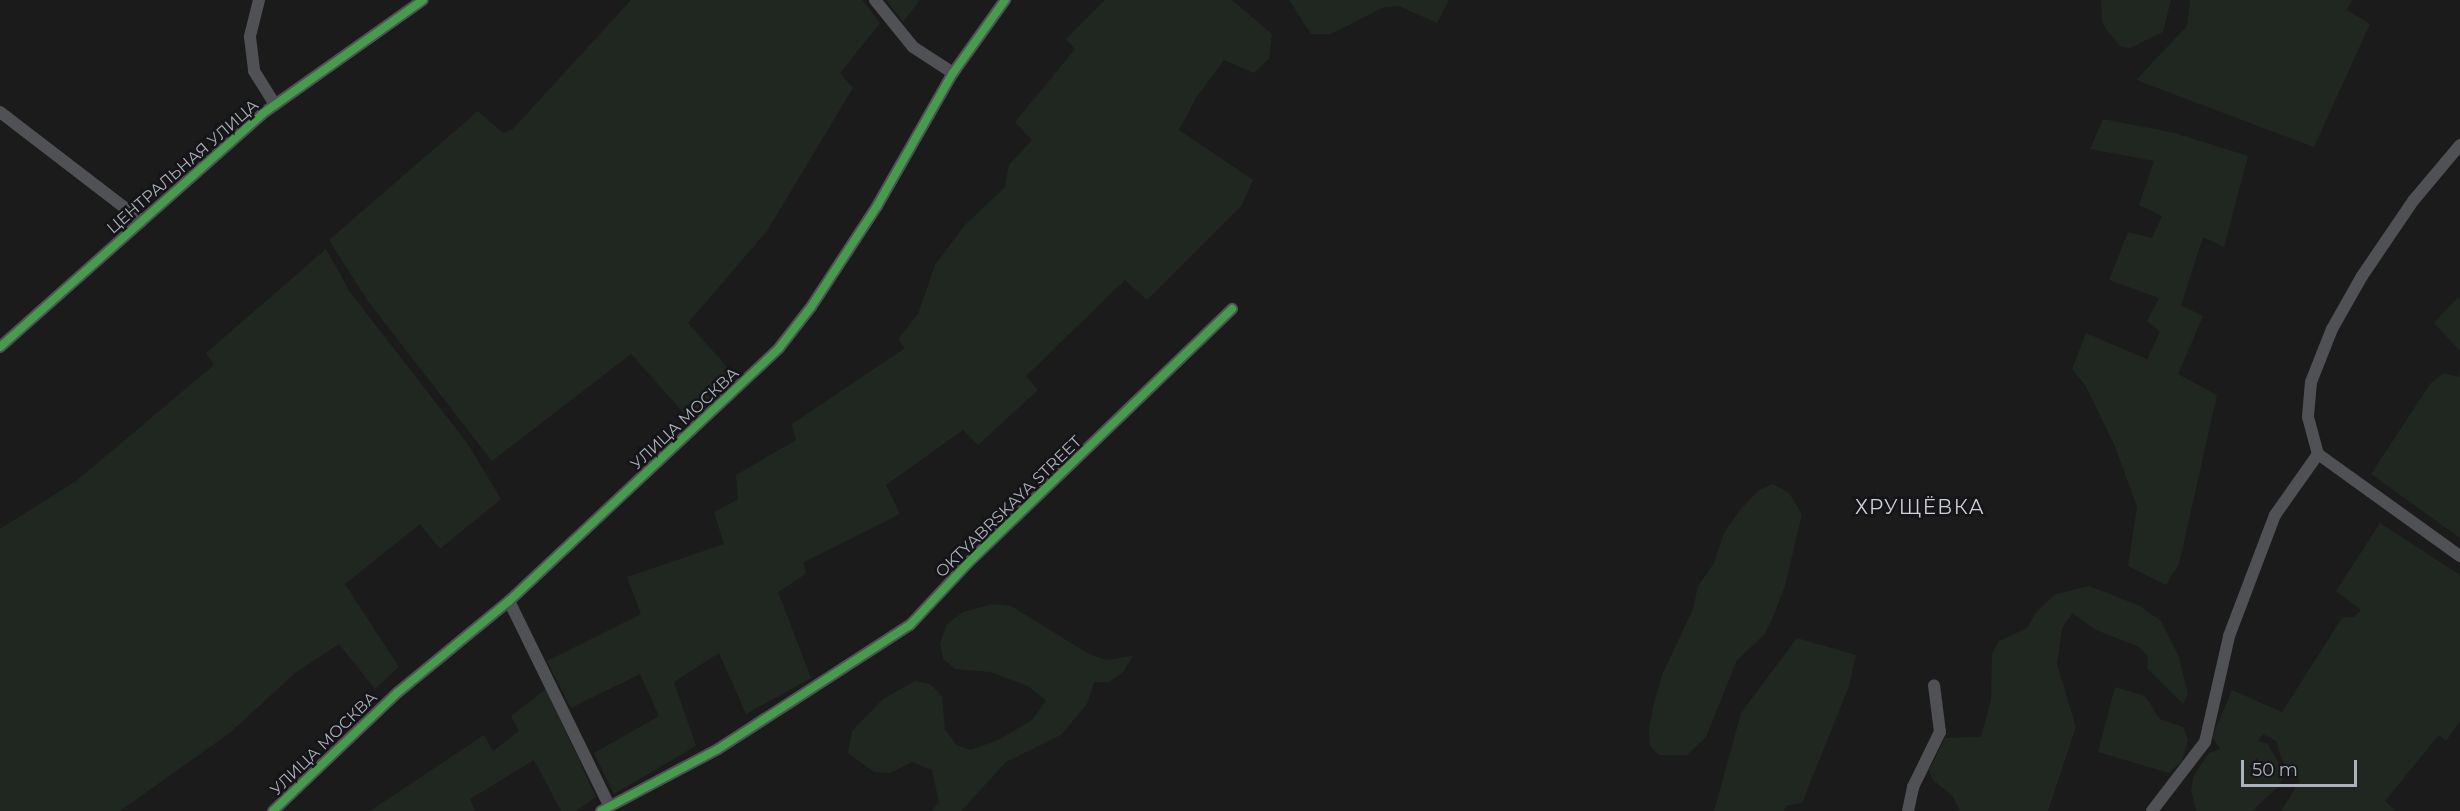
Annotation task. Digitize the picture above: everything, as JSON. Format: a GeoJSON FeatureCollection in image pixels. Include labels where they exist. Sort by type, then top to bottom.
{"type":"FeatureCollection","features":[{"type":"Feature","properties":{"kind":"street"},"geometry":{"type":"LineString","coordinates":[[259,0],[250,37],[254,71],[275,105]]}},
{"type":"Feature","properties":{"kind":"street","name":"ЦЕНТРАЛЬНАЯ УЛИЦА"},"geometry":{"type":"LineString","coordinates":[[0,347],[275,105],[423,0]]}},
{"type":"Feature","properties":{"kind":"street"},"geometry":{"type":"LineString","coordinates":[[875,0],[913,46],[953,73]]}},
{"type":"Feature","properties":{"kind":"street","name":"УЛИЦА МОСКВА"},"geometry":{"type":"LineString","coordinates":[[273,811],[397,693],[509,601],[779,348],[811,308],[877,206],[953,73],[1005,0]]}},
{"type":"Feature","properties":{"kind":"street"},"geometry":{"type":"LineString","coordinates":[[0,112],[142,221]]}},
{"type":"Feature","properties":{"kind":"street"},"geometry":{"type":"LineString","coordinates":[[2460,145],[2413,201],[2362,276],[2332,329],[2311,382],[2308,417],[2318,454],[2460,556]]}},
{"type":"Feature","properties":{"kind":"street","name":"OKTYABRSKAYA STREET"},"geometry":{"type":"LineString","coordinates":[[605,808],[717,749],[910,625],[967,564],[1232,309]]}},
{"type":"Feature","properties":{"kind":"street"},"geometry":{"type":"LineString","coordinates":[[2152,811],[2205,742],[2229,636],[2275,515],[2318,454]]}},
{"type":"Feature","properties":{"kind":"street"},"geometry":{"type":"LineString","coordinates":[[509,601],[605,808]]}},
{"type":"Feature","properties":{"kind":"street"},"geometry":{"type":"LineString","coordinates":[[1908,811],[1913,787],[1940,732],[1934,685]]}},
{"type":"Feature","properties":{"kind":"shaded area"},"geometry":{"type":"Polygon","coordinates":[[[631,0],[862,0],[880,23],[840,73],[853,88],[767,231],[688,323],[736,377],[689,419],[631,354],[492,461],[367,300],[329,240],[478,111],[503,133],[513,129],[631,0]]]}},
{"type":"Feature","properties":{"kind":"shaded area"},"geometry":{"type":"Polygon","coordinates":[[[886,0],[920,0],[903,22],[886,0]]]}},
{"type":"Feature","properties":{"kind":"shaded area"},"geometry":{"type":"Polygon","coordinates":[[[1105,0],[1232,0],[1272,34],[1269,59],[1254,73],[1224,60],[1196,98],[1179,130],[1253,180],[1242,205],[1147,300],[1125,280],[1026,376],[1038,390],[978,445],[963,430],[886,485],[900,514],[804,562],[806,574],[778,592],[811,678],[746,714],[719,653],[674,682],[696,746],[614,794],[594,753],[659,716],[640,674],[571,708],[547,661],[641,614],[627,577],[724,544],[714,512],[738,499],[736,475],[796,440],[792,424],[905,348],[898,339],[918,314],[935,265],[965,225],[1005,187],[1009,165],[1032,140],[1015,122],[1075,49],[1066,39],[1105,0]]]}},
{"type":"Feature","properties":{"kind":"shaded area"},"geometry":{"type":"Polygon","coordinates":[[[1289,0],[1449,0],[1437,23],[1399,6],[1384,7],[1331,34],[1311,34],[1289,0]]]}},
{"type":"Feature","properties":{"kind":"shaded area"},"geometry":{"type":"Polygon","coordinates":[[[2101,0],[2171,0],[2163,32],[2130,48],[2120,46],[2108,32],[2102,22],[2101,0]]]}},
{"type":"Feature","properties":{"kind":"shaded area"},"geometry":{"type":"Polygon","coordinates":[[[2190,0],[2352,0],[2347,10],[2370,24],[2314,147],[2136,80],[2187,26],[2190,0]]]}},
{"type":"Feature","properties":{"kind":"shaded area"},"geometry":{"type":"Polygon","coordinates":[[[2103,119],[2175,133],[2248,156],[2224,247],[2203,237],[2181,305],[2203,316],[2178,374],[2217,395],[2179,564],[2166,585],[2128,566],[2137,507],[2114,444],[2085,385],[2072,369],[2086,333],[2147,359],[2160,332],[2147,321],[2159,298],[2109,280],[2128,232],[2152,238],[2162,216],[2139,205],[2154,161],[2090,149],[2103,119]]]}},
{"type":"Feature","properties":{"kind":"shaded area"},"geometry":{"type":"Polygon","coordinates":[[[326,249],[350,292],[467,443],[501,499],[440,549],[420,524],[345,584],[399,667],[375,689],[339,644],[295,673],[231,732],[120,811],[0,811],[0,529],[76,481],[214,365],[206,353],[326,249]]]}},
{"type":"Feature","properties":{"kind":"shaded area"},"geometry":{"type":"Polygon","coordinates":[[[2458,297],[2460,299],[2460,351],[2434,323],[2458,297]]]}},
{"type":"Feature","properties":{"kind":"shaded area"},"geometry":{"type":"Polygon","coordinates":[[[2460,371],[2460,538],[2371,474],[2430,384],[2443,373],[2459,377],[2460,371]]]}},
{"type":"Feature","properties":{"kind":"shaded area"},"geometry":{"type":"Polygon","coordinates":[[[1773,484],[1789,493],[1802,514],[1785,586],[1772,619],[1765,634],[1737,660],[1706,737],[1687,755],[1659,755],[1650,746],[1649,728],[1654,703],[1662,675],[1693,609],[1698,586],[1714,563],[1724,533],[1739,511],[1759,490],[1773,484]]]}},
{"type":"Feature","properties":{"kind":"shaded area"},"geometry":{"type":"Polygon","coordinates":[[[2380,523],[2460,575],[2460,721],[2446,741],[2439,735],[2385,801],[2396,811],[2281,811],[2300,781],[2283,762],[2276,741],[2263,734],[2258,741],[2267,743],[2285,774],[2278,787],[2252,811],[2196,811],[2191,790],[2194,775],[2209,753],[2220,749],[2212,737],[2232,690],[2282,712],[2342,618],[2354,617],[2361,610],[2336,591],[2380,523]]]}},
{"type":"Feature","properties":{"kind":"shaded area"},"geometry":{"type":"Polygon","coordinates":[[[2089,586],[2140,606],[2161,621],[2179,657],[2188,694],[2183,704],[2147,668],[2148,656],[2139,647],[2096,630],[2072,613],[2062,629],[2057,664],[2076,727],[2048,811],[1960,811],[1953,797],[1932,779],[1929,770],[1945,738],[1981,737],[1991,699],[1992,654],[1999,641],[2027,628],[2037,611],[2056,594],[2089,586]]]}},
{"type":"Feature","properties":{"kind":"shaded area"},"geometry":{"type":"Polygon","coordinates":[[[993,604],[1011,606],[1089,654],[1106,660],[1133,656],[1123,672],[1109,682],[1094,682],[1087,704],[1061,735],[1006,762],[961,811],[931,811],[939,803],[932,770],[912,762],[890,773],[874,772],[848,753],[852,731],[883,699],[915,681],[930,684],[942,696],[945,730],[957,745],[971,750],[998,740],[1032,720],[1046,701],[1028,686],[990,672],[955,669],[943,659],[940,643],[947,624],[963,612],[993,604]]]}},
{"type":"Feature","properties":{"kind":"shaded area"},"geometry":{"type":"Polygon","coordinates":[[[1797,638],[1856,655],[1849,686],[1802,803],[1786,806],[1784,811],[1714,811],[1741,713],[1797,638]]]}},
{"type":"Feature","properties":{"kind":"shaded area"},"geometry":{"type":"Polygon","coordinates":[[[2115,687],[2145,696],[2160,719],[2183,727],[2188,740],[2182,761],[2169,773],[2098,752],[2115,687]]]}},
{"type":"Feature","properties":{"kind":"shaded area"},"geometry":{"type":"Polygon","coordinates":[[[546,689],[596,797],[576,811],[561,811],[534,760],[470,799],[475,811],[370,811],[484,735],[493,751],[519,731],[511,716],[546,689]]]}},
{"type":"Feature","properties":{"kind":"cycle path"},"geometry":{"type":"LineString","coordinates":[[0,347],[262,114],[423,0]]}},
{"type":"Feature","properties":{"kind":"cycle path"},"geometry":{"type":"LineString","coordinates":[[273,811],[397,693],[509,601],[779,348],[811,307],[877,206],[953,73],[1005,0]]}},
{"type":"Feature","properties":{"kind":"cycle path"},"geometry":{"type":"LineString","coordinates":[[601,811],[718,749],[910,625],[967,564],[1232,309]]}},
{"type":"Feature","properties":{"kind":"district","name":"ХРУЩЁВКА"},"geometry":{"type":"Point","coordinates":[1920,507]}}]}
